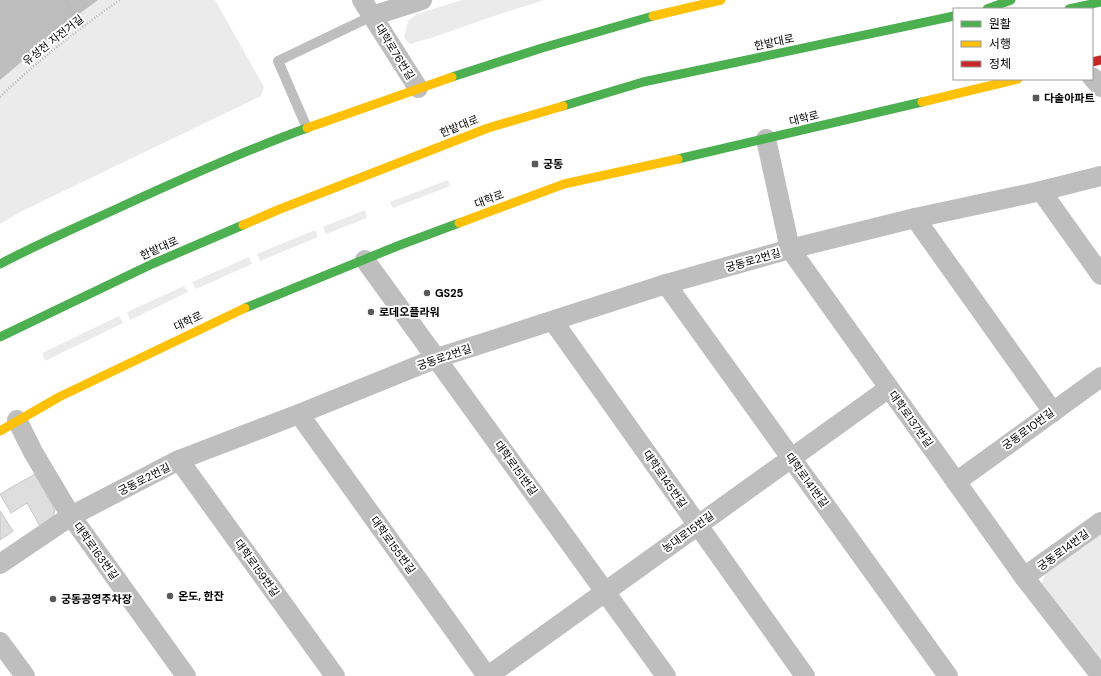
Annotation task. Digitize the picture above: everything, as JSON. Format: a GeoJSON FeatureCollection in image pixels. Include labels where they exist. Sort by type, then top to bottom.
{"type":"FeatureCollection","features":[{"type":"Feature","properties":{"kind":"main road"},"geometry":{"type":"LineString","coordinates":[[0,264],[29,249],[153,192],[262,144],[418,88],[542,48],[664,13],[721,0]]}},
{"type":"Feature","properties":{"kind":"main road"},"geometry":{"type":"LineString","coordinates":[[991,8],[1011,0]]}},
{"type":"Feature","properties":{"kind":"main road"},"geometry":{"type":"LineString","coordinates":[[1074,8],[1101,2]]}},
{"type":"Feature","properties":{"kind":"main road","name":"한밭대로"},"geometry":{"type":"LineString","coordinates":[[0,337],[152,264],[237,227],[488,128],[643,82],[953,16]]}},
{"type":"Feature","properties":{"kind":"main road","name":"대학로"},"geometry":{"type":"LineString","coordinates":[[0,431],[59,397],[240,310],[365,260],[564,184],[766,139],[1014,80]]}},
{"type":"Feature","properties":{"kind":"street","name":"대학로76번길"},"geometry":{"type":"LineString","coordinates":[[418,88],[367,8],[422,0]]}},
{"type":"Feature","properties":{"kind":"street"},"geometry":{"type":"LineString","coordinates":[[1093,78],[1101,87]]}},
{"type":"Feature","properties":{"kind":"street","name":"대학로137번길"},"geometry":{"type":"LineString","coordinates":[[766,139],[790,249],[1024,577],[1101,676]]}},
{"type":"Feature","properties":{"kind":"street","name":"궁동로2번길"},"geometry":{"type":"LineString","coordinates":[[0,564],[71,516],[179,460],[300,414],[437,358],[666,284],[790,249],[915,218],[1041,191],[1101,176]]}},
{"type":"Feature","properties":{"kind":"street"},"geometry":{"type":"LineString","coordinates":[[1041,191],[1101,275]]}},
{"type":"Feature","properties":{"kind":"street"},"geometry":{"type":"LineString","coordinates":[[915,218],[1053,412]]}},
{"type":"Feature","properties":{"kind":"street","name":"대학로151번길"},"geometry":{"type":"LineString","coordinates":[[365,260],[666,676]]}},
{"type":"Feature","properties":{"kind":"street","name":"대학로141번길"},"geometry":{"type":"LineString","coordinates":[[666,284],[948,676]]}},
{"type":"Feature","properties":{"kind":"street","name":"대학로145번길"},"geometry":{"type":"LineString","coordinates":[[553,321],[805,676]]}},
{"type":"Feature","properties":{"kind":"street","name":"궁동로10번길"},"geometry":{"type":"LineString","coordinates":[[956,482],[1101,377]]}},
{"type":"Feature","properties":{"kind":"street","name":"농대로15번길"},"geometry":{"type":"LineString","coordinates":[[488,676],[889,388]]}},
{"type":"Feature","properties":{"kind":"street","name":"대학로155번길"},"geometry":{"type":"LineString","coordinates":[[300,414],[488,676]]}},
{"type":"Feature","properties":{"kind":"street","name":"대학로163번길"},"geometry":{"type":"LineString","coordinates":[[17,420],[33,452],[71,516],[186,676]]}},
{"type":"Feature","properties":{"kind":"street","name":"대학로159번길"},"geometry":{"type":"LineString","coordinates":[[179,460],[335,676]]}},
{"type":"Feature","properties":{"kind":"street","name":"궁동로14번길"},"geometry":{"type":"LineString","coordinates":[[1024,577],[1101,522]]}},
{"type":"Feature","properties":{"kind":"street"},"geometry":{"type":"LineString","coordinates":[[0,642],[25,676]]}},
{"type":"Feature","properties":{"kind":"lane"},"geometry":{"type":"LineString","coordinates":[[307,128],[278,61],[367,8]]}},
{"type":"Feature","properties":{"kind":"path"},"geometry":{"type":"LineString","coordinates":[[66,0],[75,17],[83,26]]}},
{"type":"Feature","properties":{"kind":"path","name":"유성천 자전거길"},"geometry":{"type":"LineString","coordinates":[[0,97],[24,74],[83,26],[120,0]]}},
{"type":"Feature","properties":{"kind":"shaded area"},"geometry":{"type":"Polygon","coordinates":[[[0,0],[98,0],[75,17],[0,80],[0,0]]]}},
{"type":"Feature","properties":{"kind":"shaded area"},"geometry":{"type":"Polygon","coordinates":[[[98,0],[215,0],[264,87],[261,96],[22,211],[0,224],[0,80],[75,17],[98,0]]]}},
{"type":"Feature","properties":{"kind":"shaded area"},"geometry":{"type":"Polygon","coordinates":[[[462,0],[544,0],[410,44],[404,38],[408,21],[417,14],[462,0]]]}},
{"type":"Feature","properties":{"kind":"shaded area"},"geometry":{"type":"Polygon","coordinates":[[[448,180],[450,186],[393,208],[390,202],[448,180]]]}},
{"type":"Feature","properties":{"kind":"shaded area"},"geometry":{"type":"Polygon","coordinates":[[[365,210],[367,218],[326,234],[323,227],[365,210]]]}},
{"type":"Feature","properties":{"kind":"shaded area"},"geometry":{"type":"Polygon","coordinates":[[[315,230],[318,237],[260,261],[257,254],[315,230]]]}},
{"type":"Feature","properties":{"kind":"shaded area"},"geometry":{"type":"Polygon","coordinates":[[[249,257],[252,264],[196,289],[192,282],[249,257]]]}},
{"type":"Feature","properties":{"kind":"shaded area"},"geometry":{"type":"Polygon","coordinates":[[[184,286],[188,292],[130,320],[127,312],[184,286]]]}},
{"type":"Feature","properties":{"kind":"shaded area"},"geometry":{"type":"Polygon","coordinates":[[[119,316],[123,323],[45,361],[42,353],[119,316]]]}},
{"type":"Feature","properties":{"kind":"shaded area"},"geometry":{"type":"Polygon","coordinates":[[[1101,532],[1101,662],[1098,661],[1042,584],[1045,573],[1101,532]]]}},
{"type":"Feature","properties":{"kind":"building"},"geometry":{"type":"Polygon","coordinates":[[[35,474],[55,510],[52,522],[41,528],[27,503],[11,513],[0,494],[35,474]]]}},
{"type":"Feature","properties":{"kind":"building"},"geometry":{"type":"Polygon","coordinates":[[[0,511],[13,531],[0,540],[0,511]]]}},
{"type":"Feature","properties":{"kind":"traffic: fast"},"geometry":{"type":"LineString","coordinates":[[990,8],[1011,0]]}},
{"type":"Feature","properties":{"kind":"traffic: fast"},"geometry":{"type":"LineString","coordinates":[[1074,8],[1101,2]]}},
{"type":"Feature","properties":{"kind":"traffic: fast"},"geometry":{"type":"LineString","coordinates":[[452,77],[542,48],[653,16]]}},
{"type":"Feature","properties":{"kind":"traffic: fast"},"geometry":{"type":"LineString","coordinates":[[563,106],[643,82],[953,16]]}},
{"type":"Feature","properties":{"kind":"traffic: fast"},"geometry":{"type":"LineString","coordinates":[[678,159],[922,102]]}},
{"type":"Feature","properties":{"kind":"traffic: fast"},"geometry":{"type":"LineString","coordinates":[[0,264],[63,233],[194,174],[261,145],[307,128]]}},
{"type":"Feature","properties":{"kind":"traffic: fast"},"geometry":{"type":"LineString","coordinates":[[245,308],[400,245],[459,223]]}},
{"type":"Feature","properties":{"kind":"traffic: fast"},"geometry":{"type":"LineString","coordinates":[[0,337],[152,264],[243,225]]}},
{"type":"Feature","properties":{"kind":"traffic: slow"},"geometry":{"type":"LineString","coordinates":[[653,16],[721,0]]}},
{"type":"Feature","properties":{"kind":"traffic: slow"},"geometry":{"type":"LineString","coordinates":[[307,128],[452,77]]}},
{"type":"Feature","properties":{"kind":"traffic: slow"},"geometry":{"type":"LineString","coordinates":[[922,102],[1014,80]]}},
{"type":"Feature","properties":{"kind":"traffic: slow"},"geometry":{"type":"LineString","coordinates":[[243,225],[280,209],[488,128],[563,106]]}},
{"type":"Feature","properties":{"kind":"traffic: slow"},"geometry":{"type":"LineString","coordinates":[[459,223],[564,184],[678,159]]}},
{"type":"Feature","properties":{"kind":"traffic: slow"},"geometry":{"type":"LineString","coordinates":[[0,431],[59,397],[245,308]]}},
{"type":"Feature","properties":{"kind":"traffic: jam"},"geometry":{"type":"LineString","coordinates":[[1093,62],[1101,60]]}},
{"type":"Feature","properties":{"kind":"place","name":"다솔아파트"},"geometry":{"type":"Point","coordinates":[1036,98]}},
{"type":"Feature","properties":{"kind":"place","name":"궁동"},"geometry":{"type":"Point","coordinates":[535,164]}},
{"type":"Feature","properties":{"kind":"place","name":"GS25"},"geometry":{"type":"Point","coordinates":[427,293]}},
{"type":"Feature","properties":{"kind":"place","name":"로데오플라워"},"geometry":{"type":"Point","coordinates":[371,312]}},
{"type":"Feature","properties":{"kind":"place","name":"온도, 한잔"},"geometry":{"type":"Point","coordinates":[170,596]}},
{"type":"Feature","properties":{"kind":"place","name":"궁동공영주차장"},"geometry":{"type":"Point","coordinates":[53,599]}}]}
